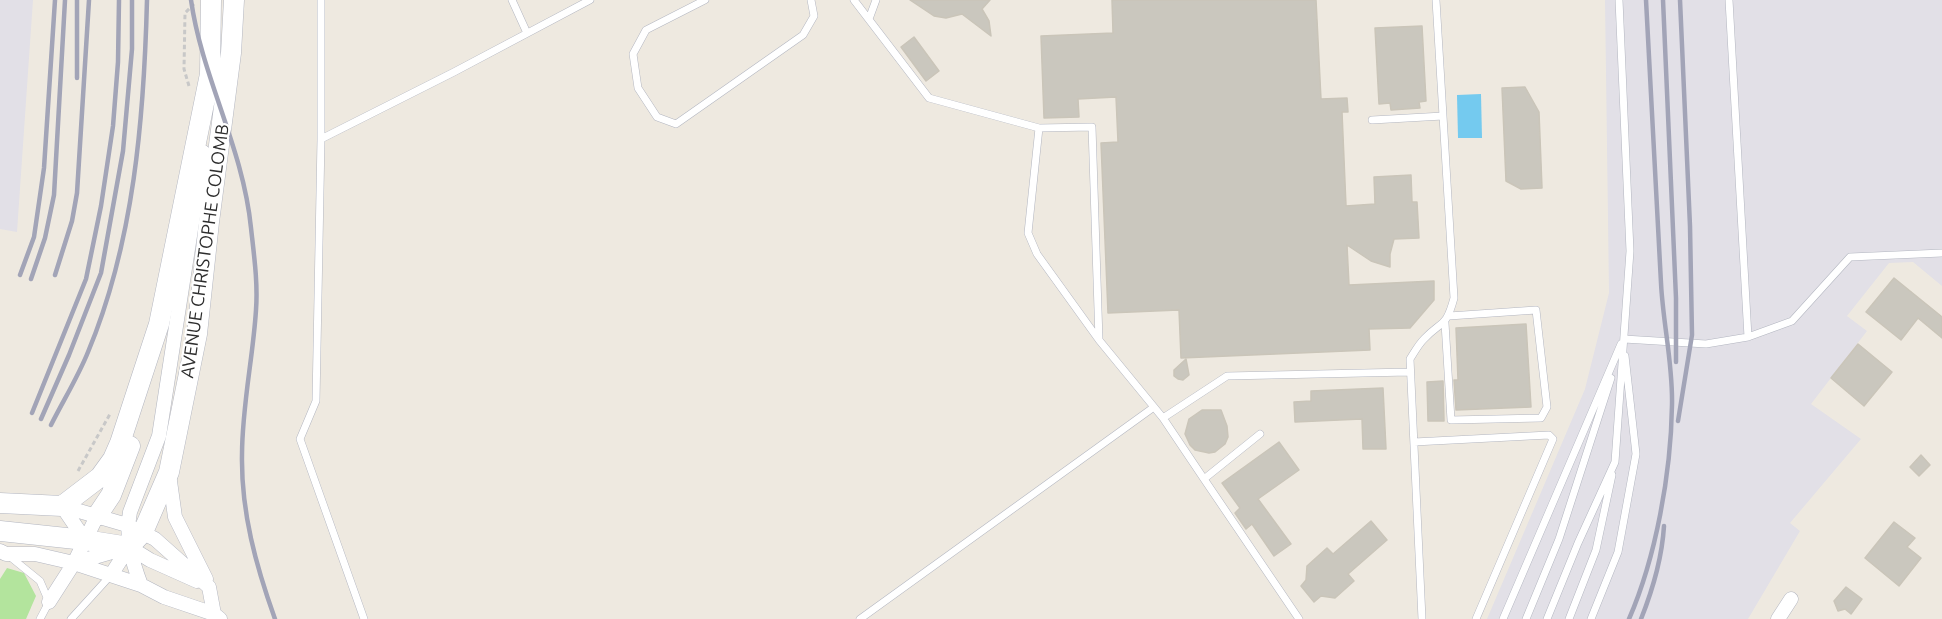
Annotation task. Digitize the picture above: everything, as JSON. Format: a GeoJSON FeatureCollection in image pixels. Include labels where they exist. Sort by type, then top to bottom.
{"type":"FeatureCollection","features":[{"type":"Feature","properties":{"kind":"main road","name":"AVENUE CHRISTOPHE COLOMB"},"geometry":{"type":"LineString","coordinates":[[129,547],[135,528],[169,472],[197,334],[231,53],[234,0]]}},
{"type":"Feature","properties":{"kind":"main road"},"geometry":{"type":"LineString","coordinates":[[97,516],[111,495],[123,468],[156,374],[171,308],[194,178],[199,87],[210,74],[204,1]]}},
{"type":"Feature","properties":{"kind":"main road"},"geometry":{"type":"LineString","coordinates":[[0,503],[62,506],[100,477],[113,459],[159,324],[197,136]]}},
{"type":"Feature","properties":{"kind":"main road"},"geometry":{"type":"LineString","coordinates":[[0,531],[129,547]]}},
{"type":"Feature","properties":{"kind":"street"},"geometry":{"type":"LineString","coordinates":[[135,528],[130,512],[159,436],[209,114],[199,87]]}},
{"type":"Feature","properties":{"kind":"street"},"geometry":{"type":"LineString","coordinates":[[169,472],[175,517],[209,587],[217,617]]}},
{"type":"Feature","properties":{"kind":"street"},"geometry":{"type":"LineString","coordinates":[[62,506],[135,528],[154,539],[209,587]]}},
{"type":"Feature","properties":{"kind":"street"},"geometry":{"type":"LineString","coordinates":[[62,506],[85,540]]}},
{"type":"Feature","properties":{"kind":"street"},"geometry":{"type":"LineString","coordinates":[[49,602],[75,563],[97,516]]}},
{"type":"Feature","properties":{"kind":"street"},"geometry":{"type":"LineString","coordinates":[[75,563],[129,547],[150,560],[209,587]]}},
{"type":"Feature","properties":{"kind":"street"},"geometry":{"type":"LineString","coordinates":[[111,575],[129,547]]}},
{"type":"Feature","properties":{"kind":"street"},"geometry":{"type":"LineString","coordinates":[[129,547],[141,585]]}},
{"type":"Feature","properties":{"kind":"street"},"geometry":{"type":"LineString","coordinates":[[3,553],[35,554],[75,563],[141,585],[164,597],[217,617]]}},
{"type":"Feature","properties":{"kind":"street"},"geometry":{"type":"LineString","coordinates":[[1778,619],[1791,599]]}},
{"type":"Feature","properties":{"kind":"lane"},"geometry":{"type":"LineString","coordinates":[[321,0],[316,401],[300,439],[364,619]]}},
{"type":"Feature","properties":{"kind":"lane"},"geometry":{"type":"LineString","coordinates":[[512,0],[527,33]]}},
{"type":"Feature","properties":{"kind":"lane"},"geometry":{"type":"LineString","coordinates":[[321,139],[590,0]]}},
{"type":"Feature","properties":{"kind":"lane"},"geometry":{"type":"LineString","coordinates":[[705,0],[646,30],[633,54],[638,88],[657,117],[676,124],[803,35],[814,16],[810,0]]}},
{"type":"Feature","properties":{"kind":"lane"},"geometry":{"type":"LineString","coordinates":[[854,0],[929,98],[1039,128],[1092,127],[1099,340]]}},
{"type":"Feature","properties":{"kind":"lane"},"geometry":{"type":"LineString","coordinates":[[869,19],[876,0]]}},
{"type":"Feature","properties":{"kind":"lane"},"geometry":{"type":"LineString","coordinates":[[1422,619],[1410,359],[1423,339],[1447,319],[1536,310],[1547,407],[1541,418],[1451,420],[1447,319],[1454,298],[1436,0]]}},
{"type":"Feature","properties":{"kind":"lane"},"geometry":{"type":"LineString","coordinates":[[1569,619],[1596,550],[1615,462],[1630,251],[1619,0]]}},
{"type":"Feature","properties":{"kind":"lane"},"geometry":{"type":"LineString","coordinates":[[1729,0],[1748,336]]}},
{"type":"Feature","properties":{"kind":"lane"},"geometry":{"type":"LineString","coordinates":[[1372,120],[1443,116]]}},
{"type":"Feature","properties":{"kind":"lane"},"geometry":{"type":"LineString","coordinates":[[1039,128],[1028,233],[1037,254],[1099,340],[1163,418],[1299,619]]}},
{"type":"Feature","properties":{"kind":"lane"},"geometry":{"type":"LineString","coordinates":[[1624,339],[1706,344],[1748,336],[1792,321],[1850,257],[1942,253]]}},
{"type":"Feature","properties":{"kind":"lane"},"geometry":{"type":"LineString","coordinates":[[1503,619],[1624,339]]}},
{"type":"Feature","properties":{"kind":"lane"},"geometry":{"type":"LineString","coordinates":[[1526,619],[1559,539],[1624,339]]}},
{"type":"Feature","properties":{"kind":"lane"},"geometry":{"type":"LineString","coordinates":[[1592,619],[1618,552],[1636,454],[1624,339]]}},
{"type":"Feature","properties":{"kind":"lane"},"geometry":{"type":"LineString","coordinates":[[1163,418],[1227,376],[1409,372]]}},
{"type":"Feature","properties":{"kind":"lane"},"geometry":{"type":"LineString","coordinates":[[860,619],[1154,407]]}},
{"type":"Feature","properties":{"kind":"lane"},"geometry":{"type":"LineString","coordinates":[[1204,479],[1260,434]]}},
{"type":"Feature","properties":{"kind":"lane"},"geometry":{"type":"LineString","coordinates":[[1414,442],[1549,435],[1553,439],[1476,619]]}},
{"type":"Feature","properties":{"kind":"lane"},"geometry":{"type":"LineString","coordinates":[[1547,619],[1615,462]]}},
{"type":"Feature","properties":{"kind":"lane"},"geometry":{"type":"LineString","coordinates":[[3,553],[40,582],[49,602],[40,619]]}},
{"type":"Feature","properties":{"kind":"lane"},"geometry":{"type":"LineString","coordinates":[[71,619],[111,575]]}},
{"type":"Feature","properties":{"kind":"path"},"geometry":{"type":"LineString","coordinates":[[199,87],[184,69],[185,13],[191,5],[204,1]]}},
{"type":"Feature","properties":{"kind":"path"},"geometry":{"type":"LineString","coordinates":[[75,475],[112,410]]}},
{"type":"Feature","properties":{"kind":"shaded area"},"geometry":{"type":"Polygon","coordinates":[[[0,0],[33,0],[17,232],[0,229],[0,0]]]}},
{"type":"Feature","properties":{"kind":"shaded area"},"geometry":{"type":"Polygon","coordinates":[[[1605,0],[1942,0],[1942,286],[1913,262],[1889,263],[1847,316],[1867,331],[1811,404],[1861,439],[1790,523],[1800,531],[1748,619],[1487,619],[1585,389],[1609,293],[1605,0]]]}},
{"type":"Feature","properties":{"kind":"green space"},"geometry":{"type":"Polygon","coordinates":[[[7,568],[24,573],[36,596],[26,619],[0,619],[0,579],[7,568]]]}},
{"type":"Feature","properties":{"kind":"water"},"geometry":{"type":"Polygon","coordinates":[[[1481,94],[1482,138],[1458,138],[1457,95],[1481,94]]]}},
{"type":"Feature","properties":{"kind":"building"},"geometry":{"type":"Polygon","coordinates":[[[910,0],[990,0],[982,9],[989,21],[991,36],[962,14],[946,18],[934,16],[910,0]]]}},
{"type":"Feature","properties":{"kind":"building"},"geometry":{"type":"Polygon","coordinates":[[[1112,0],[1316,0],[1321,99],[1347,98],[1348,112],[1342,112],[1346,206],[1375,204],[1374,177],[1411,175],[1412,202],[1417,202],[1419,238],[1394,239],[1390,254],[1390,267],[1371,261],[1347,245],[1349,285],[1434,281],[1434,300],[1410,328],[1369,329],[1370,350],[1181,358],[1179,310],[1108,313],[1101,143],[1118,142],[1116,97],[1078,99],[1079,117],[1044,118],[1041,36],[1113,33],[1112,0]]]}},
{"type":"Feature","properties":{"kind":"building"},"geometry":{"type":"Polygon","coordinates":[[[1422,26],[1426,101],[1419,102],[1420,108],[1391,110],[1390,103],[1379,104],[1375,28],[1422,26]]]}},
{"type":"Feature","properties":{"kind":"building"},"geometry":{"type":"Polygon","coordinates":[[[914,37],[939,71],[926,81],[901,47],[914,37]]]}},
{"type":"Feature","properties":{"kind":"building"},"geometry":{"type":"Polygon","coordinates":[[[1525,87],[1539,112],[1542,188],[1521,189],[1506,181],[1502,88],[1525,87]]]}},
{"type":"Feature","properties":{"kind":"building"},"geometry":{"type":"Polygon","coordinates":[[[1894,278],[1942,317],[1942,338],[1918,318],[1901,340],[1866,312],[1894,278]]]}},
{"type":"Feature","properties":{"kind":"building"},"geometry":{"type":"Polygon","coordinates":[[[1526,324],[1531,407],[1456,410],[1454,380],[1458,380],[1456,328],[1526,324]]]}},
{"type":"Feature","properties":{"kind":"building"},"geometry":{"type":"Polygon","coordinates":[[[1858,344],[1892,372],[1864,406],[1831,378],[1858,344]]]}},
{"type":"Feature","properties":{"kind":"building"},"geometry":{"type":"Polygon","coordinates":[[[1186,359],[1189,375],[1183,380],[1178,379],[1174,376],[1174,370],[1186,359]]]}},
{"type":"Feature","properties":{"kind":"building"},"geometry":{"type":"Polygon","coordinates":[[[1443,381],[1444,421],[1428,421],[1427,382],[1443,381]]]}},
{"type":"Feature","properties":{"kind":"building"},"geometry":{"type":"Polygon","coordinates":[[[1383,388],[1386,449],[1363,449],[1362,419],[1295,422],[1294,402],[1311,401],[1311,391],[1383,388]]]}},
{"type":"Feature","properties":{"kind":"building"},"geometry":{"type":"Polygon","coordinates":[[[1202,410],[1221,410],[1227,426],[1228,437],[1225,444],[1215,452],[1195,450],[1185,434],[1189,419],[1202,410]]]}},
{"type":"Feature","properties":{"kind":"building"},"geometry":{"type":"Polygon","coordinates":[[[1279,442],[1299,470],[1258,499],[1291,544],[1274,556],[1252,524],[1246,529],[1235,513],[1240,508],[1222,483],[1279,442]]]}},
{"type":"Feature","properties":{"kind":"building"},"geometry":{"type":"Polygon","coordinates":[[[1921,455],[1930,465],[1919,476],[1910,467],[1921,455]]]}},
{"type":"Feature","properties":{"kind":"building"},"geometry":{"type":"Polygon","coordinates":[[[1371,521],[1387,540],[1348,574],[1354,581],[1335,598],[1321,596],[1314,602],[1301,586],[1306,580],[1307,566],[1327,548],[1333,554],[1371,521]]]}},
{"type":"Feature","properties":{"kind":"building"},"geometry":{"type":"Polygon","coordinates":[[[1894,522],[1915,538],[1907,547],[1921,558],[1899,586],[1865,558],[1894,522]]]}},
{"type":"Feature","properties":{"kind":"building"},"geometry":{"type":"Polygon","coordinates":[[[1846,587],[1862,599],[1851,614],[1845,609],[1838,611],[1834,601],[1846,587]]]}},
{"type":"Feature","properties":{"kind":"railway"},"geometry":{"type":"LineString","coordinates":[[20,275],[34,237],[44,168],[55,0]]}},
{"type":"Feature","properties":{"kind":"railway"},"geometry":{"type":"LineString","coordinates":[[31,279],[45,238],[54,195],[65,0]]}},
{"type":"Feature","properties":{"kind":"railway"},"geometry":{"type":"LineString","coordinates":[[77,0],[77,78]]}},
{"type":"Feature","properties":{"kind":"railway"},"geometry":{"type":"LineString","coordinates":[[55,275],[72,221],[77,193],[89,0]]}},
{"type":"Feature","properties":{"kind":"railway"},"geometry":{"type":"LineString","coordinates":[[32,413],[86,279],[101,206],[113,126],[118,62],[119,0]]}},
{"type":"Feature","properties":{"kind":"railway"},"geometry":{"type":"LineString","coordinates":[[41,419],[101,273],[123,151],[132,49],[132,0]]}},
{"type":"Feature","properties":{"kind":"railway"},"geometry":{"type":"LineString","coordinates":[[51,425],[88,352],[104,310],[126,223],[139,134],[147,0]]}},
{"type":"Feature","properties":{"kind":"railway"},"geometry":{"type":"LineString","coordinates":[[191,0],[196,29],[247,198],[256,300],[255,328],[244,418],[242,476],[251,538],[275,619]]}},
{"type":"Feature","properties":{"kind":"railway"},"geometry":{"type":"LineString","coordinates":[[1629,619],[1647,569],[1660,514],[1669,458],[1672,405],[1661,283],[1646,0]]}},
{"type":"Feature","properties":{"kind":"railway"},"geometry":{"type":"LineString","coordinates":[[1663,0],[1676,298],[1676,362]]}},
{"type":"Feature","properties":{"kind":"railway"},"geometry":{"type":"LineString","coordinates":[[1678,421],[1692,335],[1690,226],[1680,0]]}},
{"type":"Feature","properties":{"kind":"railway"},"geometry":{"type":"LineString","coordinates":[[1641,619],[1656,573],[1664,526]]}}]}
